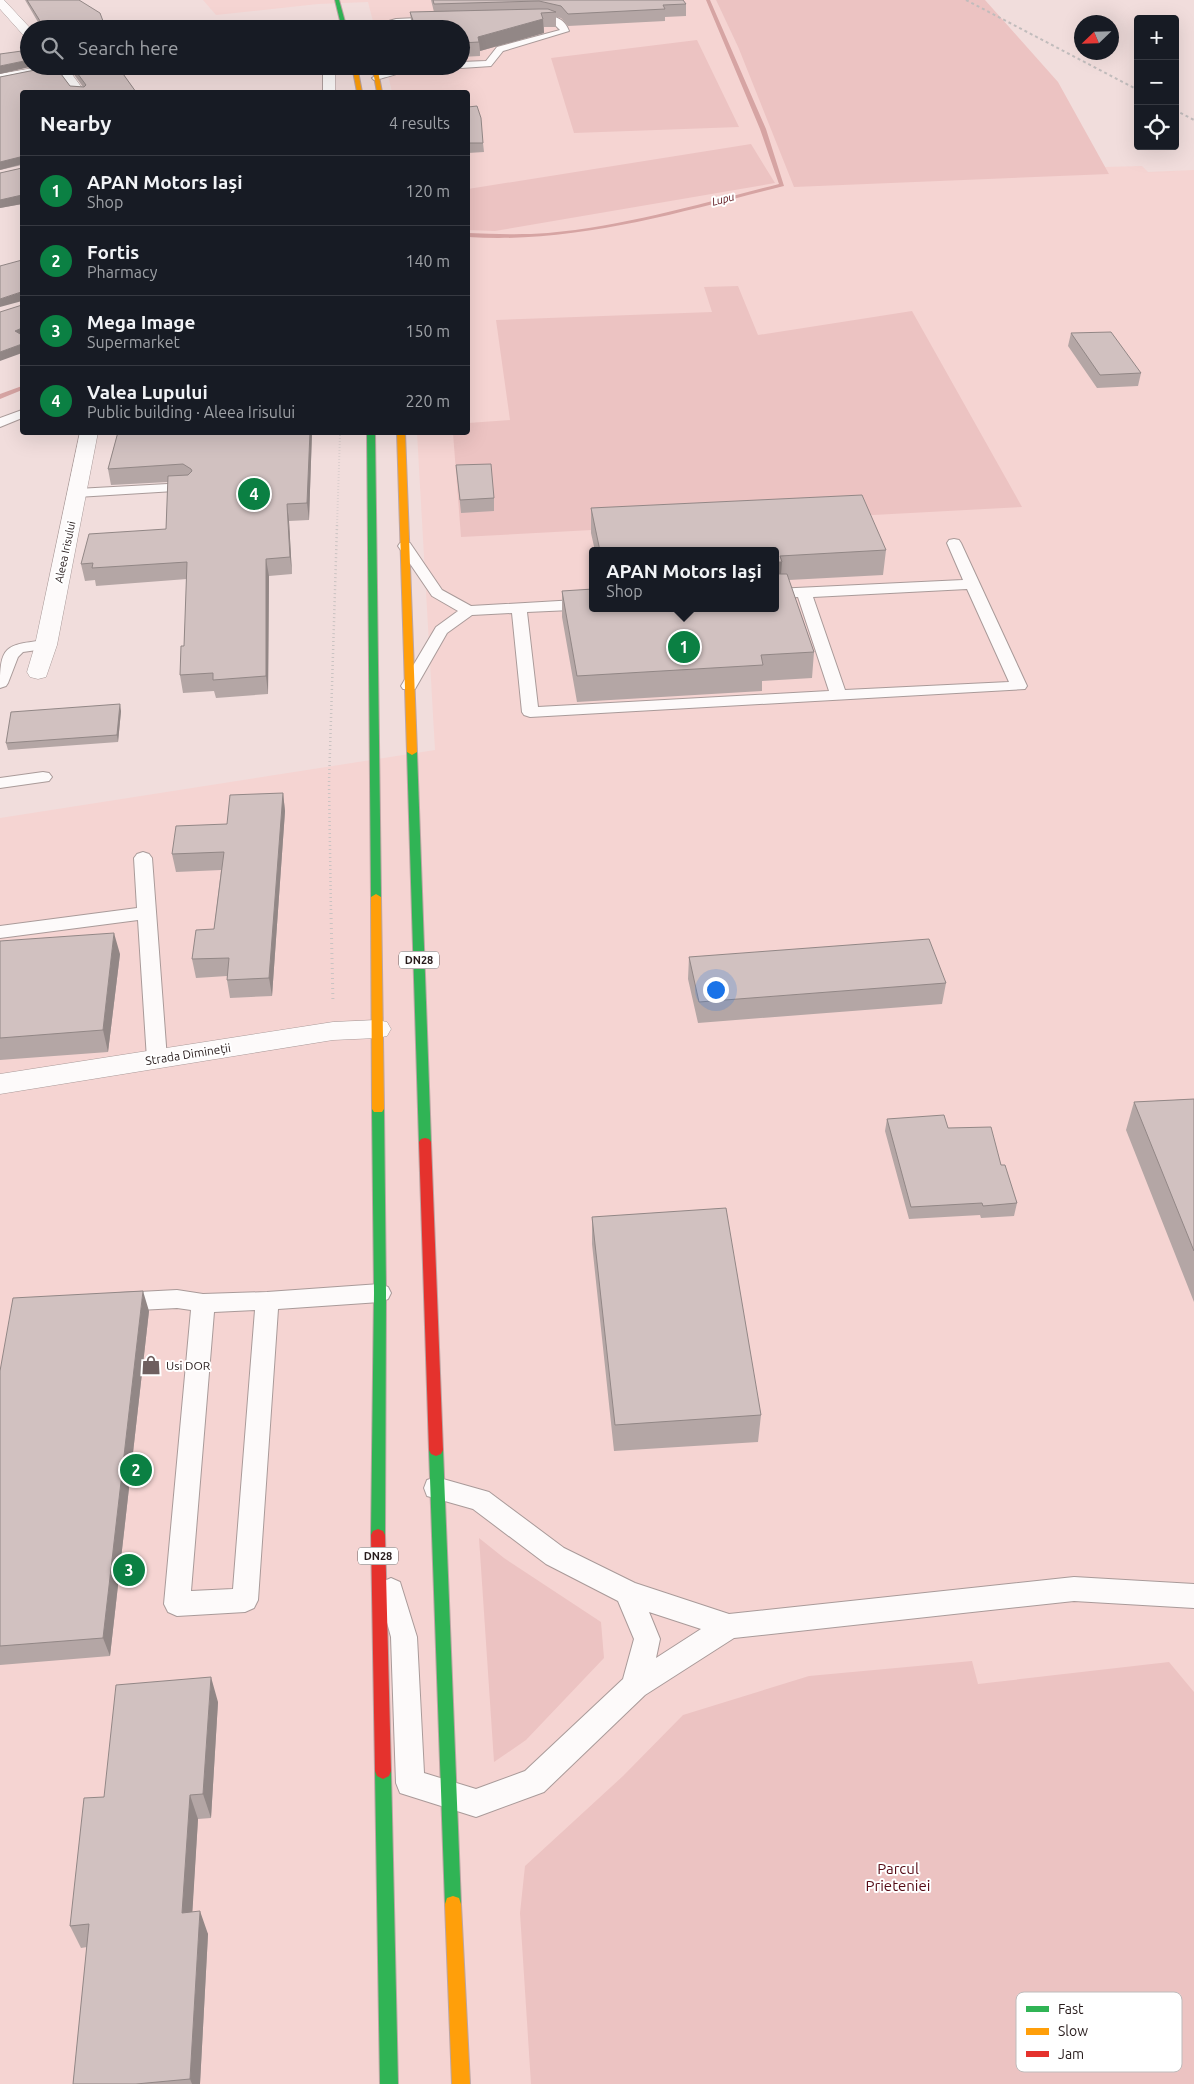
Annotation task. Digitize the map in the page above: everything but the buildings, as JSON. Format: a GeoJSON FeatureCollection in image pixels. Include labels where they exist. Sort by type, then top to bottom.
{"type":"FeatureCollection","features":[{"type":"Feature","properties":{"kind":"highway"},"geometry":{"type":"LineString","coordinates":[[337,0],[342,20]]}},
{"type":"Feature","properties":{"kind":"highway"},"geometry":{"type":"LineString","coordinates":[[356,75],[360,90]]}},
{"type":"Feature","properties":{"kind":"highway"},"geometry":{"type":"LineString","coordinates":[[376,75],[380,90]]}},
{"type":"Feature","properties":{"kind":"highway","name":"DN28"},"geometry":{"type":"LineString","coordinates":[[371,435],[380,1293],[378,1548],[389,2084]]}},
{"type":"Feature","properties":{"kind":"highway","name":"DN28"},"geometry":{"type":"LineString","coordinates":[[401,435],[436,1488],[461,2084]]}},
{"type":"Feature","properties":{"kind":"street"},"geometry":{"type":"LineString","coordinates":[[0,2],[20,24]]}},
{"type":"Feature","properties":{"kind":"street"},"geometry":{"type":"LineString","coordinates":[[0,78],[20,74]]}},
{"type":"Feature","properties":{"kind":"street"},"geometry":{"type":"LineString","coordinates":[[65,75],[77,90]]}},
{"type":"Feature","properties":{"kind":"street"},"geometry":{"type":"LineString","coordinates":[[329,75],[329,90]]}},
{"type":"Feature","properties":{"kind":"street","name":"Aleea Irisului"},"geometry":{"type":"LineString","coordinates":[[38,672],[46,645],[88,435]]}},
{"type":"Feature","properties":{"kind":"street","name":"Strada Dimineții"},"geometry":{"type":"LineString","coordinates":[[0,1084],[333,1031],[377,1029]]}},
{"type":"Feature","properties":{"kind":"lane"},"geometry":{"type":"LineString","coordinates":[[470,65],[488,64],[492,61],[494,54],[500,49],[565,31],[565,27],[556,20],[522,18]]}},
{"type":"Feature","properties":{"kind":"lane"},"geometry":{"type":"LineString","coordinates":[[377,78],[382,75]]}},
{"type":"Feature","properties":{"kind":"lane"},"geometry":{"type":"LineString","coordinates":[[0,422],[20,415]]}},
{"type":"Feature","properties":{"kind":"lane"},"geometry":{"type":"LineString","coordinates":[[77,494],[186,487]]}},
{"type":"Feature","properties":{"kind":"lane"},"geometry":{"type":"LineString","coordinates":[[519,608],[530,712],[1019,686],[954,543]]}},
{"type":"Feature","properties":{"kind":"lane"},"geometry":{"type":"LineString","coordinates":[[405,546],[437,593],[468,611]]}},
{"type":"Feature","properties":{"kind":"lane"},"geometry":{"type":"LineString","coordinates":[[779,594],[972,584]]}},
{"type":"Feature","properties":{"kind":"lane"},"geometry":{"type":"LineString","coordinates":[[804,593],[839,696]]}},
{"type":"Feature","properties":{"kind":"lane"},"geometry":{"type":"LineString","coordinates":[[409,686],[441,630],[468,611],[589,604]]}},
{"type":"Feature","properties":{"kind":"lane"},"geometry":{"type":"LineString","coordinates":[[0,683],[11,655],[18,648],[46,645]]}},
{"type":"Feature","properties":{"kind":"lane"},"geometry":{"type":"LineString","coordinates":[[0,783],[43,777]]}},
{"type":"Feature","properties":{"kind":"lane"},"geometry":{"type":"LineString","coordinates":[[142,858],[157,1059]]}},
{"type":"Feature","properties":{"kind":"lane"},"geometry":{"type":"LineString","coordinates":[[0,932],[146,913]]}},
{"type":"Feature","properties":{"kind":"lane"},"geometry":{"type":"LineString","coordinates":[[98,1303],[177,1299],[203,1303],[267,1301],[380,1293]]}},
{"type":"Feature","properties":{"kind":"lane"},"geometry":{"type":"LineString","coordinates":[[203,1303],[177,1604],[245,1600],[267,1301]]}},
{"type":"Feature","properties":{"kind":"lane"},"geometry":{"type":"LineString","coordinates":[[436,1488],[480,1500],[555,1556],[628,1592],[729,1626],[1074,1589],[1194,1596]]}},
{"type":"Feature","properties":{"kind":"lane"},"geometry":{"type":"LineString","coordinates":[[378,1548],[404,1637],[410,1783],[476,1803],[534,1782],[635,1686],[729,1626]]}},
{"type":"Feature","properties":{"kind":"lane"},"geometry":{"type":"LineString","coordinates":[[628,1592],[647,1639],[635,1686]]}},
{"type":"Feature","properties":{"kind":"path"},"geometry":{"type":"LineString","coordinates":[[333,1031],[329,783],[340,435]]}},
{"type":"Feature","properties":{"kind":"shaded area"},"geometry":{"type":"Polygon","coordinates":[[[203,0],[716,0],[739,49],[1109,174],[1104,167],[1142,166],[1148,172],[1194,170],[1194,2084],[0,2084],[0,818],[435,750],[417,435],[470,435],[470,90],[392,90],[388,75],[470,75],[470,20],[373,20],[368,2],[318,4],[216,15],[203,0]]]}},
{"type":"Feature","properties":{"kind":"green space"},"geometry":{"type":"Polygon","coordinates":[[[716,0],[985,0],[1058,82],[1109,174],[794,187],[739,49],[716,0]]]}},
{"type":"Feature","properties":{"kind":"green space"},"geometry":{"type":"Polygon","coordinates":[[[697,40],[739,127],[574,133],[551,58],[697,40]]]}},
{"type":"Feature","properties":{"kind":"green space"},"geometry":{"type":"Polygon","coordinates":[[[751,144],[775,183],[495,231],[470,230],[470,189],[751,144]]]}},
{"type":"Feature","properties":{"kind":"green space"},"geometry":{"type":"Polygon","coordinates":[[[738,286],[758,335],[912,311],[1022,507],[461,537],[453,435],[470,435],[470,423],[510,420],[496,320],[712,312],[704,287],[738,286]]]}},
{"type":"Feature","properties":{"kind":"green space"},"geometry":{"type":"Polygon","coordinates":[[[479,1538],[504,1558],[601,1622],[604,1658],[526,1740],[494,1762],[479,1538]]]}},
{"type":"Feature","properties":{"kind":"green space","name":"Parcul Prieteniei"},"geometry":{"type":"Polygon","coordinates":[[[972,1661],[978,1684],[1169,1662],[1194,1692],[1194,2084],[531,2084],[520,1913],[525,1866],[623,1776],[683,1715],[809,1676],[972,1661]]]}},
{"type":"Feature","properties":{"kind":"waterway","name":"Lupu"},"geometry":{"type":"LineString","coordinates":[[470,235],[508,236],[587,230],[626,223],[782,185],[763,129],[708,0]]}},
{"type":"Feature","properties":{"kind":"waterway","name":"Lupu"},"geometry":{"type":"LineString","coordinates":[[0,397],[20,389]]}},
{"type":"Feature","properties":{"kind":"railway"},"geometry":{"type":"LineString","coordinates":[[966,0],[1134,88]]}},
{"type":"Feature","properties":{"kind":"railway"},"geometry":{"type":"LineString","coordinates":[[1179,112],[1194,120]]}},
{"type":"Feature","properties":{"kind":"traffic: fast"},"geometry":{"type":"LineString","coordinates":[[337,0],[343,20]]}},
{"type":"Feature","properties":{"kind":"traffic: fast"},"geometry":{"type":"LineString","coordinates":[[371,435],[376,897]]}},
{"type":"Feature","properties":{"kind":"traffic: fast"},"geometry":{"type":"LineString","coordinates":[[412,752],[425,1142]]}},
{"type":"Feature","properties":{"kind":"traffic: fast"},"geometry":{"type":"LineString","coordinates":[[378,1109],[380,1293],[378,1535]]}},
{"type":"Feature","properties":{"kind":"traffic: fast"},"geometry":{"type":"LineString","coordinates":[[436,1450],[453,1904]]}},
{"type":"Feature","properties":{"kind":"traffic: fast"},"geometry":{"type":"LineString","coordinates":[[383,1771],[389,2084]]}},
{"type":"Feature","properties":{"kind":"traffic: slow"},"geometry":{"type":"LineString","coordinates":[[356,75],[360,90]]}},
{"type":"Feature","properties":{"kind":"traffic: slow"},"geometry":{"type":"LineString","coordinates":[[376,75],[380,90]]}},
{"type":"Feature","properties":{"kind":"traffic: slow"},"geometry":{"type":"LineString","coordinates":[[401,435],[412,752]]}},
{"type":"Feature","properties":{"kind":"traffic: slow"},"geometry":{"type":"LineString","coordinates":[[376,897],[378,1109]]}},
{"type":"Feature","properties":{"kind":"traffic: slow"},"geometry":{"type":"LineString","coordinates":[[453,1904],[461,2084]]}},
{"type":"Feature","properties":{"kind":"traffic: jam"},"geometry":{"type":"LineString","coordinates":[[425,1142],[436,1450]]}},
{"type":"Feature","properties":{"kind":"traffic: jam"},"geometry":{"type":"LineString","coordinates":[[378,1535],[383,1771]]}},
{"type":"Feature","properties":{"kind":"place","name":"Valea Lupului"},"geometry":{"type":"Point","coordinates":[254,494]}},
{"type":"Feature","properties":{"kind":"place","name":"APAN Motors Iași"},"geometry":{"type":"Point","coordinates":[684,647]}},
{"type":"Feature","properties":{"kind":"place","name":"Usi DOR"},"geometry":{"type":"Point","coordinates":[151,1365]}},
{"type":"Feature","properties":{"kind":"place","name":"Fortis"},"geometry":{"type":"Point","coordinates":[136,1470]}},
{"type":"Feature","properties":{"kind":"place","name":"Mega Image"},"geometry":{"type":"Point","coordinates":[129,1570]}}]}
